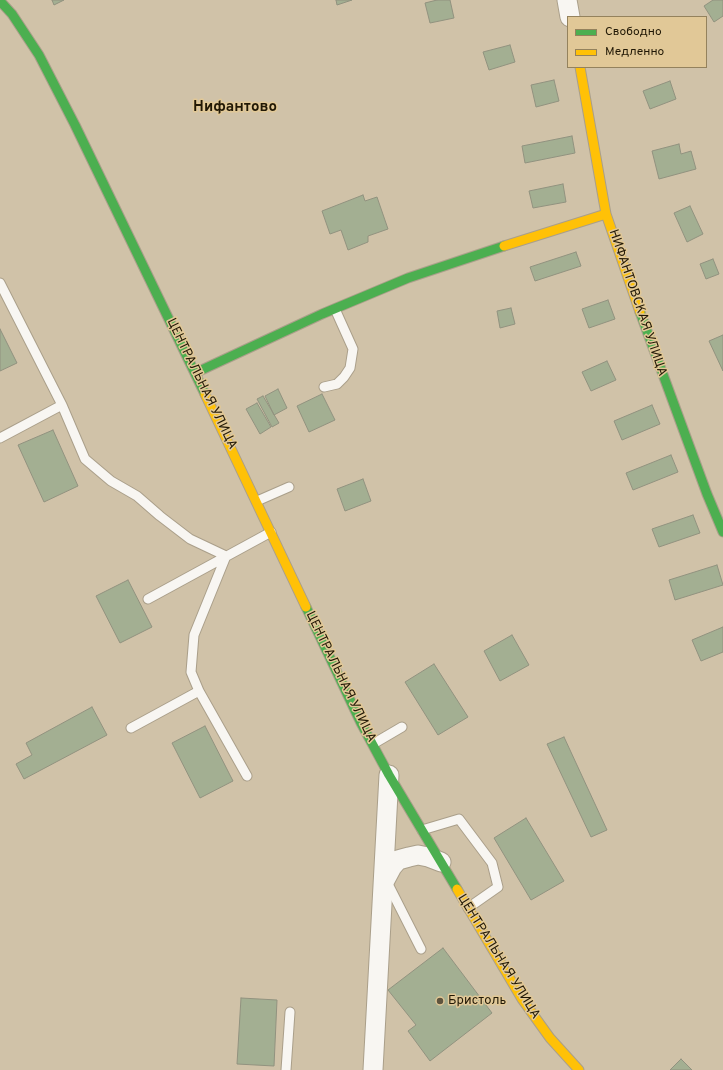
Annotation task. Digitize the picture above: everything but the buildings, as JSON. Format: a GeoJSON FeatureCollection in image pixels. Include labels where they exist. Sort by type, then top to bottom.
{"type":"FeatureCollection","features":[{"type":"Feature","properties":{"kind":"street"},"geometry":{"type":"LineString","coordinates":[[567,0],[570,16]]}},
{"type":"Feature","properties":{"kind":"street","name":"ЦЕНТРАЛЬНАЯ УЛИЦА"},"geometry":{"type":"LineString","coordinates":[[0,1],[12,14],[39,55],[75,125],[257,501],[358,716],[373,744],[522,999],[550,1038],[579,1070]]}},
{"type":"Feature","properties":{"kind":"street","name":"НИФАНТОВСКАЯ УЛИЦА"},"geometry":{"type":"LineString","coordinates":[[580,68],[606,214],[661,371],[707,494],[723,532]]}},
{"type":"Feature","properties":{"kind":"street"},"geometry":{"type":"LineString","coordinates":[[195,373],[334,309],[422,273],[606,214]]}},
{"type":"Feature","properties":{"kind":"street"},"geometry":{"type":"LineString","coordinates":[[373,1070],[390,775]]}},
{"type":"Feature","properties":{"kind":"street"},"geometry":{"type":"LineString","coordinates":[[384,880],[398,860],[418,855],[441,862]]}},
{"type":"Feature","properties":{"kind":"lane"},"geometry":{"type":"LineString","coordinates":[[0,283],[62,406],[85,460],[111,481],[137,496],[190,539],[226,556]]}},
{"type":"Feature","properties":{"kind":"lane"},"geometry":{"type":"LineString","coordinates":[[324,387],[337,384],[344,377],[350,368],[353,349],[334,309]]}},
{"type":"Feature","properties":{"kind":"lane"},"geometry":{"type":"LineString","coordinates":[[0,438],[62,406]]}},
{"type":"Feature","properties":{"kind":"lane"},"geometry":{"type":"LineString","coordinates":[[257,501],[289,487]]}},
{"type":"Feature","properties":{"kind":"lane"},"geometry":{"type":"LineString","coordinates":[[148,600],[271,532]]}},
{"type":"Feature","properties":{"kind":"lane"},"geometry":{"type":"LineString","coordinates":[[226,556],[194,634],[191,672],[199,691],[247,776]]}},
{"type":"Feature","properties":{"kind":"lane"},"geometry":{"type":"LineString","coordinates":[[131,728],[199,691]]}},
{"type":"Feature","properties":{"kind":"lane"},"geometry":{"type":"LineString","coordinates":[[373,744],[402,727]]}},
{"type":"Feature","properties":{"kind":"lane"},"geometry":{"type":"LineString","coordinates":[[422,830],[459,819],[492,863],[498,887],[468,908]]}},
{"type":"Feature","properties":{"kind":"lane"},"geometry":{"type":"LineString","coordinates":[[384,880],[421,949]]}},
{"type":"Feature","properties":{"kind":"lane"},"geometry":{"type":"LineString","coordinates":[[286,1070],[290,1012]]}},
{"type":"Feature","properties":{"kind":"traffic: fast"},"geometry":{"type":"LineString","coordinates":[[0,1],[12,14],[39,55],[75,125],[205,394]]}},
{"type":"Feature","properties":{"kind":"traffic: fast"},"geometry":{"type":"LineString","coordinates":[[195,373],[322,314],[408,278],[504,246]]}},
{"type":"Feature","properties":{"kind":"traffic: fast"},"geometry":{"type":"LineString","coordinates":[[640,312],[707,494],[723,532]]}},
{"type":"Feature","properties":{"kind":"traffic: fast"},"geometry":{"type":"LineString","coordinates":[[306,607],[361,723],[389,775],[457,889]]}},
{"type":"Feature","properties":{"kind":"traffic: slow"},"geometry":{"type":"LineString","coordinates":[[580,68],[606,214],[640,312]]}},
{"type":"Feature","properties":{"kind":"traffic: slow"},"geometry":{"type":"LineString","coordinates":[[504,246],[606,214]]}},
{"type":"Feature","properties":{"kind":"traffic: slow"},"geometry":{"type":"LineString","coordinates":[[205,394],[306,607]]}},
{"type":"Feature","properties":{"kind":"traffic: slow"},"geometry":{"type":"LineString","coordinates":[[457,889],[522,999],[550,1038],[579,1070]]}},
{"type":"Feature","properties":{"kind":"place","name":"Бристоль"},"geometry":{"type":"Point","coordinates":[440,1001]}},
{"type":"Feature","properties":{"kind":"district","name":"Нифантово"},"geometry":{"type":"Point","coordinates":[235,108]}}]}
